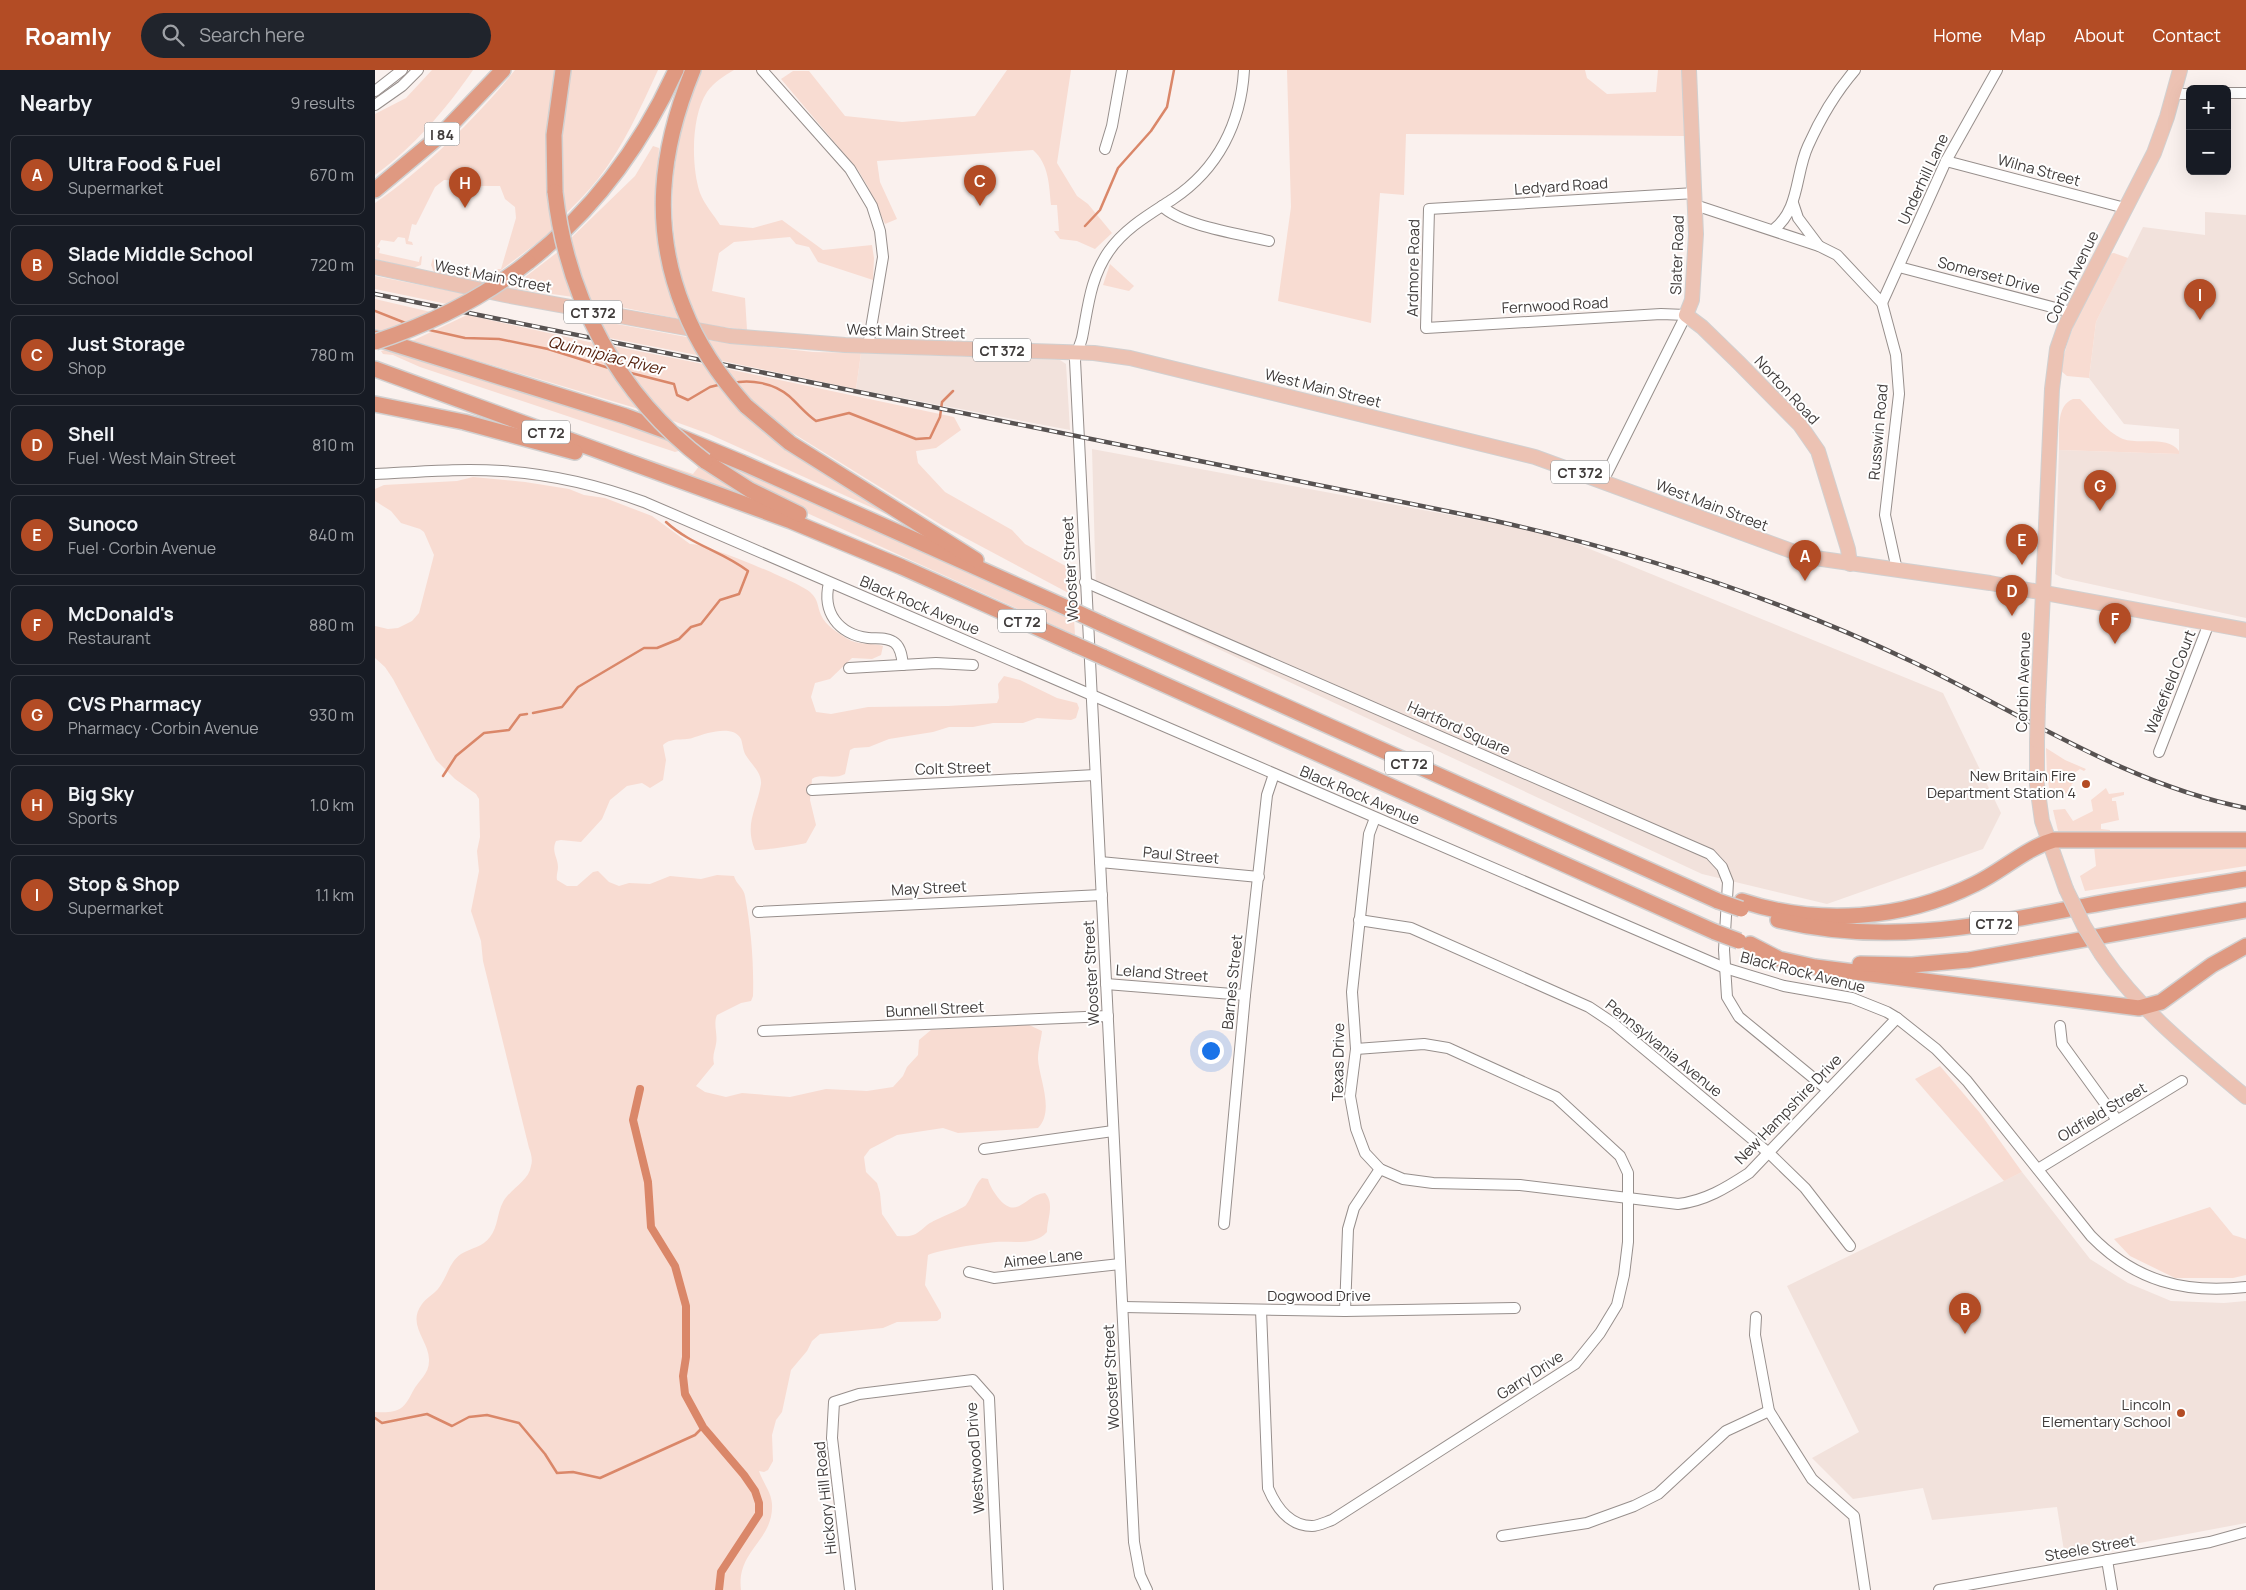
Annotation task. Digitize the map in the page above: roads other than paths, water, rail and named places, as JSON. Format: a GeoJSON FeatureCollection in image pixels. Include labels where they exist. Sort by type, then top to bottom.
{"type":"FeatureCollection","features":[{"type":"Feature","properties":{"kind":"highway"},"geometry":{"type":"LineString","coordinates":[[472,104],[492,70]]}},
{"type":"Feature","properties":{"kind":"highway","name":"I 84"},"geometry":{"type":"LineString","coordinates":[[375,190],[423,151],[472,104],[503,70]]}},
{"type":"Feature","properties":{"kind":"highway"},"geometry":{"type":"LineString","coordinates":[[563,70],[555,135],[555,192],[562,236],[571,272],[584,308],[601,342],[622,375],[649,409],[675,436],[705,461],[768,500],[923,570],[968,596]]}},
{"type":"Feature","properties":{"kind":"highway"},"geometry":{"type":"LineString","coordinates":[[375,342],[427,322],[497,285],[528,262],[569,226],[605,186],[643,131],[676,70]]}},
{"type":"Feature","properties":{"kind":"highway"},"geometry":{"type":"LineString","coordinates":[[693,70],[671,132],[663,186],[667,246],[673,275],[684,309],[712,363],[746,406],[770,428],[798,448],[975,559],[1041,596]]}},
{"type":"Feature","properties":{"kind":"highway","name":"CT 72"},"geometry":{"type":"LineString","coordinates":[[375,338],[625,416],[666,431],[743,463],[1041,596],[1665,878],[1789,922],[1831,930],[1879,933],[1924,932],[1979,926],[2246,879]]}},
{"type":"Feature","properties":{"kind":"highway","name":"CT 72"},"geometry":{"type":"LineString","coordinates":[[375,369],[837,539],[1715,932],[1745,942],[1785,953],[1838,962],[1885,965],[1930,964],[1983,957],[2246,910]]}},
{"type":"Feature","properties":{"kind":"highway"},"geometry":{"type":"LineString","coordinates":[[375,404],[504,432],[675,484],[718,494]]}},
{"type":"Feature","properties":{"kind":"highway"},"geometry":{"type":"LineString","coordinates":[[1742,905],[1823,916],[1863,915],[1899,910],[1935,900],[1967,888],[2048,842],[2063,839],[2246,840]]}},
{"type":"Feature","properties":{"kind":"highway"},"geometry":{"type":"LineString","coordinates":[[1745,942],[1779,959],[1809,966],[2008,990],[2114,1006],[2145,1008],[2161,1002],[2212,965],[2246,946]]}},
{"type":"Feature","properties":{"kind":"main road","name":"Slater Road"},"geometry":{"type":"LineString","coordinates":[[1686,315],[1693,291],[1695,199],[1689,70]]}},
{"type":"Feature","properties":{"kind":"main road","name":"Corbin Avenue"},"geometry":{"type":"LineString","coordinates":[[2180,70],[2158,143],[2071,312],[2060,340],[2053,375],[2038,704],[2038,796],[2048,842],[2065,889],[2084,926],[2102,954],[2128,990],[2145,1008],[2192,1053],[2246,1097]]}},
{"type":"Feature","properties":{"kind":"main road","name":"West Main Street"},"geometry":{"type":"LineString","coordinates":[[375,267],[505,295],[687,330],[772,340],[868,346],[1105,354],[1138,360],[1515,451],[1603,481],[1789,551],[1816,559],[1990,583],[2246,630]]}},
{"type":"Feature","properties":{"kind":"main road","name":"Norton Road"},"geometry":{"type":"LineString","coordinates":[[1686,315],[1733,357],[1800,425],[1819,451],[1845,540],[1850,564]]}},
{"type":"Feature","properties":{"kind":"street"},"geometry":{"type":"LineString","coordinates":[[375,91],[402,70]]}},
{"type":"Feature","properties":{"kind":"street"},"geometry":{"type":"LineString","coordinates":[[375,105],[402,86],[418,70]]}},
{"type":"Feature","properties":{"kind":"street"},"geometry":{"type":"LineString","coordinates":[[762,70],[850,169],[872,206],[880,231],[883,257],[868,346]]}},
{"type":"Feature","properties":{"kind":"street"},"geometry":{"type":"LineString","coordinates":[[1105,149],[1112,126],[1121,70]]}},
{"type":"Feature","properties":{"kind":"street","name":"Wooster Street"},"geometry":{"type":"LineString","coordinates":[[1147,1590],[1140,1575],[1134,1542],[1075,367],[1076,353],[1081,341],[1091,287],[1103,260],[1124,234],[1197,180],[1213,163],[1225,143],[1237,114],[1244,70]]}},
{"type":"Feature","properties":{"kind":"street"},"geometry":{"type":"LineString","coordinates":[[1773,230],[1786,218],[1793,203],[1798,173],[1807,147],[1844,82],[1855,70]]}},
{"type":"Feature","properties":{"kind":"street","name":"Underhill Lane"},"geometry":{"type":"LineString","coordinates":[[1881,303],[1946,161],[1997,70]]}},
{"type":"Feature","properties":{"kind":"street"},"geometry":{"type":"LineString","coordinates":[[2231,93],[2246,93]]}},
{"type":"Feature","properties":{"kind":"street"},"geometry":{"type":"LineString","coordinates":[[2174,94],[2186,94]]}},
{"type":"Feature","properties":{"kind":"street","name":"Wilna Street"},"geometry":{"type":"LineString","coordinates":[[1946,161],[2125,208]]}},
{"type":"Feature","properties":{"kind":"street","name":"Ledyard Road"},"geometry":{"type":"LineString","coordinates":[[1429,209],[1695,199]]}},
{"type":"Feature","properties":{"kind":"street","name":"Russwin Road"},"geometry":{"type":"LineString","coordinates":[[1695,199],[1819,246],[1837,255],[1881,303],[1896,356],[1899,394],[1885,515],[1897,570]]}},
{"type":"Feature","properties":{"kind":"street"},"geometry":{"type":"LineString","coordinates":[[1793,203],[1798,218],[1819,246]]}},
{"type":"Feature","properties":{"kind":"street"},"geometry":{"type":"LineString","coordinates":[[1162,206],[1169,214],[1184,220],[1269,241]]}},
{"type":"Feature","properties":{"kind":"street","name":"Ardmore Road"},"geometry":{"type":"LineString","coordinates":[[1426,328],[1429,209]]}},
{"type":"Feature","properties":{"kind":"street","name":"Somerset Drive"},"geometry":{"type":"LineString","coordinates":[[1899,267],[2071,312]]}},
{"type":"Feature","properties":{"kind":"street","name":"Fernwood Road"},"geometry":{"type":"LineString","coordinates":[[1426,328],[1661,314],[1686,315]]}},
{"type":"Feature","properties":{"kind":"street","name":"Slater Road"},"geometry":{"type":"LineString","coordinates":[[1603,481],[1686,315]]}},
{"type":"Feature","properties":{"kind":"street","name":"Black Rock Avenue"},"geometry":{"type":"LineString","coordinates":[[375,474],[447,470],[500,470],[585,483],[644,502],[1725,968],[1784,986],[1859,1000],[1897,1018],[1952,1064],[2091,1236],[2113,1256],[2134,1270],[2167,1284],[2202,1290],[2246,1287]]}},
{"type":"Feature","properties":{"kind":"street","name":"Hartford Square"},"geometry":{"type":"LineString","coordinates":[[1085,582],[1707,852],[1720,864],[1728,882],[1725,968],[1727,998],[1739,1017],[1828,1090]]}},
{"type":"Feature","properties":{"kind":"street"},"geometry":{"type":"LineString","coordinates":[[829,583],[826,602],[828,610],[837,623],[856,635],[895,642],[902,655],[903,665]]}},
{"type":"Feature","properties":{"kind":"street","name":"Wakefield Court"},"geometry":{"type":"LineString","coordinates":[[2159,752],[2209,623]]}},
{"type":"Feature","properties":{"kind":"street"},"geometry":{"type":"LineString","coordinates":[[849,668],[937,663],[973,665]]}},
{"type":"Feature","properties":{"kind":"street","name":"Barnes Street"},"geometry":{"type":"LineString","coordinates":[[1224,1224],[1245,995],[1267,795],[1274,774]]}},
{"type":"Feature","properties":{"kind":"street","name":"Colt Street"},"geometry":{"type":"LineString","coordinates":[[812,790],[1095,775]]}},
{"type":"Feature","properties":{"kind":"street","name":"Texas Drive"},"geometry":{"type":"LineString","coordinates":[[1375,818],[1369,834],[1353,992],[1356,1048],[1350,1096],[1356,1129],[1365,1153],[1380,1169],[1403,1179],[1433,1183],[1520,1185],[1628,1197]]}},
{"type":"Feature","properties":{"kind":"street","name":"Paul Street"},"geometry":{"type":"LineString","coordinates":[[1100,862],[1259,877]]}},
{"type":"Feature","properties":{"kind":"street","name":"May Street"},"geometry":{"type":"LineString","coordinates":[[758,912],[1102,895]]}},
{"type":"Feature","properties":{"kind":"street","name":"Pennsylvania Avenue"},"geometry":{"type":"LineString","coordinates":[[1359,920],[1411,928],[1589,1007],[1613,1023],[1770,1154],[1805,1188],[1850,1246]]}},
{"type":"Feature","properties":{"kind":"street","name":"Leland Street"},"geometry":{"type":"LineString","coordinates":[[1106,984],[1245,995]]}},
{"type":"Feature","properties":{"kind":"street","name":"Bunnell Street"},"geometry":{"type":"LineString","coordinates":[[763,1031],[1107,1016]]}},
{"type":"Feature","properties":{"kind":"street","name":"New Hampshire Drive"},"geometry":{"type":"LineString","coordinates":[[1628,1197],[1678,1204],[1695,1202],[1723,1190],[1749,1173],[1770,1154],[1897,1018]]}},
{"type":"Feature","properties":{"kind":"street"},"geometry":{"type":"LineString","coordinates":[[2060,1026],[2062,1044],[2117,1120]]}},
{"type":"Feature","properties":{"kind":"street","name":"Garry Drive"},"geometry":{"type":"LineString","coordinates":[[1261,1310],[1268,1488],[1276,1506],[1292,1520],[1312,1526],[1332,1520],[1575,1364],[1601,1333],[1617,1305],[1624,1275],[1628,1242],[1628,1172],[1620,1156],[1556,1097],[1449,1048],[1424,1044],[1356,1048]]}},
{"type":"Feature","properties":{"kind":"street","name":"Oldfield Street"},"geometry":{"type":"LineString","coordinates":[[2038,1169],[2182,1081]]}},
{"type":"Feature","properties":{"kind":"street"},"geometry":{"type":"LineString","coordinates":[[984,1149],[1113,1131]]}},
{"type":"Feature","properties":{"kind":"street"},"geometry":{"type":"LineString","coordinates":[[1345,1311],[1348,1229],[1353,1208],[1380,1169]]}},
{"type":"Feature","properties":{"kind":"street","name":"Aimee Lane"},"geometry":{"type":"LineString","coordinates":[[969,1272],[994,1278],[1120,1264]]}},
{"type":"Feature","properties":{"kind":"street","name":"Dogwood Drive"},"geometry":{"type":"LineString","coordinates":[[1123,1307],[1345,1311],[1515,1308]]}},
{"type":"Feature","properties":{"kind":"street"},"geometry":{"type":"LineString","coordinates":[[1756,1317],[1755,1335],[1769,1411],[1812,1479],[1854,1516],[1865,1590]]}},
{"type":"Feature","properties":{"kind":"street","name":"Westwood Drive"},"geometry":{"type":"LineString","coordinates":[[834,1402],[859,1394],[973,1380],[989,1398],[998,1590]]}},
{"type":"Feature","properties":{"kind":"street","name":"Hickory Hill Road"},"geometry":{"type":"LineString","coordinates":[[834,1402],[832,1438],[850,1590]]}},
{"type":"Feature","properties":{"kind":"street"},"geometry":{"type":"LineString","coordinates":[[1502,1536],[1587,1523],[1634,1506],[1658,1494],[1726,1431],[1769,1411]]}},
{"type":"Feature","properties":{"kind":"street","name":"Steele Street"},"geometry":{"type":"LineString","coordinates":[[1939,1590],[1987,1586],[2107,1560],[2227,1538],[2246,1532]]}},
{"type":"Feature","properties":{"kind":"street"},"geometry":{"type":"LineString","coordinates":[[2107,1560],[2112,1590]]}},
{"type":"Feature","properties":{"kind":"waterway","name":"Quinnipiac River"},"geometry":{"type":"LineString","coordinates":[[1085,226],[1100,210],[1118,168],[1151,131],[1167,107],[1174,70]]}},
{"type":"Feature","properties":{"kind":"waterway","name":"Quinnipiac River"},"geometry":{"type":"LineString","coordinates":[[375,311],[408,324]]}},
{"type":"Feature","properties":{"kind":"waterway","name":"Quinnipiac River"},"geometry":{"type":"LineString","coordinates":[[425,329],[465,338],[499,339],[548,349],[612,369]]}},
{"type":"Feature","properties":{"kind":"waterway","name":"Quinnipiac River"},"geometry":{"type":"LineString","coordinates":[[627,372],[674,384],[677,395],[688,400],[710,387],[722,384]]}},
{"type":"Feature","properties":{"kind":"waterway","name":"Quinnipiac River"},"geometry":{"type":"LineString","coordinates":[[732,383],[754,382],[776,388],[789,396],[816,421],[849,413],[916,439],[930,438],[940,417],[942,402],[953,391]]}},
{"type":"Feature","properties":{"kind":"waterway"},"geometry":{"type":"LineString","coordinates":[[533,713],[562,707],[578,687],[644,648],[657,648],[679,639],[691,627],[701,624],[720,600],[739,594],[748,571],[728,558],[686,537],[666,522]]}},
{"type":"Feature","properties":{"kind":"waterway"},"geometry":{"type":"LineString","coordinates":[[443,776],[456,756],[484,733],[509,730],[520,715],[527,714]]}},
{"type":"Feature","properties":{"kind":"waterway"},"geometry":{"type":"LineString","coordinates":[[640,1089],[633,1120],[648,1182],[651,1227],[675,1266],[686,1306],[686,1357],[683,1376],[685,1394],[703,1427],[744,1475],[755,1491],[759,1503],[759,1514],[721,1572],[719,1590]]}},
{"type":"Feature","properties":{"kind":"waterway"},"geometry":{"type":"LineString","coordinates":[[375,1418],[382,1423],[427,1414],[452,1426],[469,1417],[487,1415],[519,1423],[545,1454],[557,1473],[573,1472],[600,1478],[695,1435],[703,1427]]}},
{"type":"Feature","properties":{"kind":"railway"},"geometry":{"type":"LineString","coordinates":[[375,294],[1491,520],[1600,547],[1654,562],[1812,618],[1915,663],[2076,746],[2117,765],[2159,783],[2202,797],[2246,808]]}},
{"type":"Feature","properties":{"kind":"place","name":"Just Storage"},"geometry":{"type":"Point","coordinates":[980,206]}},
{"type":"Feature","properties":{"kind":"place","name":"Big Sky"},"geometry":{"type":"Point","coordinates":[465,208]}},
{"type":"Feature","properties":{"kind":"place","name":"Stop & Shop"},"geometry":{"type":"Point","coordinates":[2200,320]}},
{"type":"Feature","properties":{"kind":"place","name":"CVS Pharmacy"},"geometry":{"type":"Point","coordinates":[2100,511]}},
{"type":"Feature","properties":{"kind":"place","name":"Sunoco"},"geometry":{"type":"Point","coordinates":[2022,565]}},
{"type":"Feature","properties":{"kind":"place","name":"Ultra Food & Fuel"},"geometry":{"type":"Point","coordinates":[1805,581]}},
{"type":"Feature","properties":{"kind":"place","name":"Shell"},"geometry":{"type":"Point","coordinates":[2012,616]}},
{"type":"Feature","properties":{"kind":"place","name":"McDonald's"},"geometry":{"type":"Point","coordinates":[2115,644]}},
{"type":"Feature","properties":{"kind":"place","name":"New Britain Fire Department Station 4"},"geometry":{"type":"Point","coordinates":[2086,784]}},
{"type":"Feature","properties":{"kind":"place","name":"Slade Middle School"},"geometry":{"type":"Point","coordinates":[1965,1334]}},
{"type":"Feature","properties":{"kind":"place","name":"Lincoln Elementary School"},"geometry":{"type":"Point","coordinates":[2181,1413]}}]}
